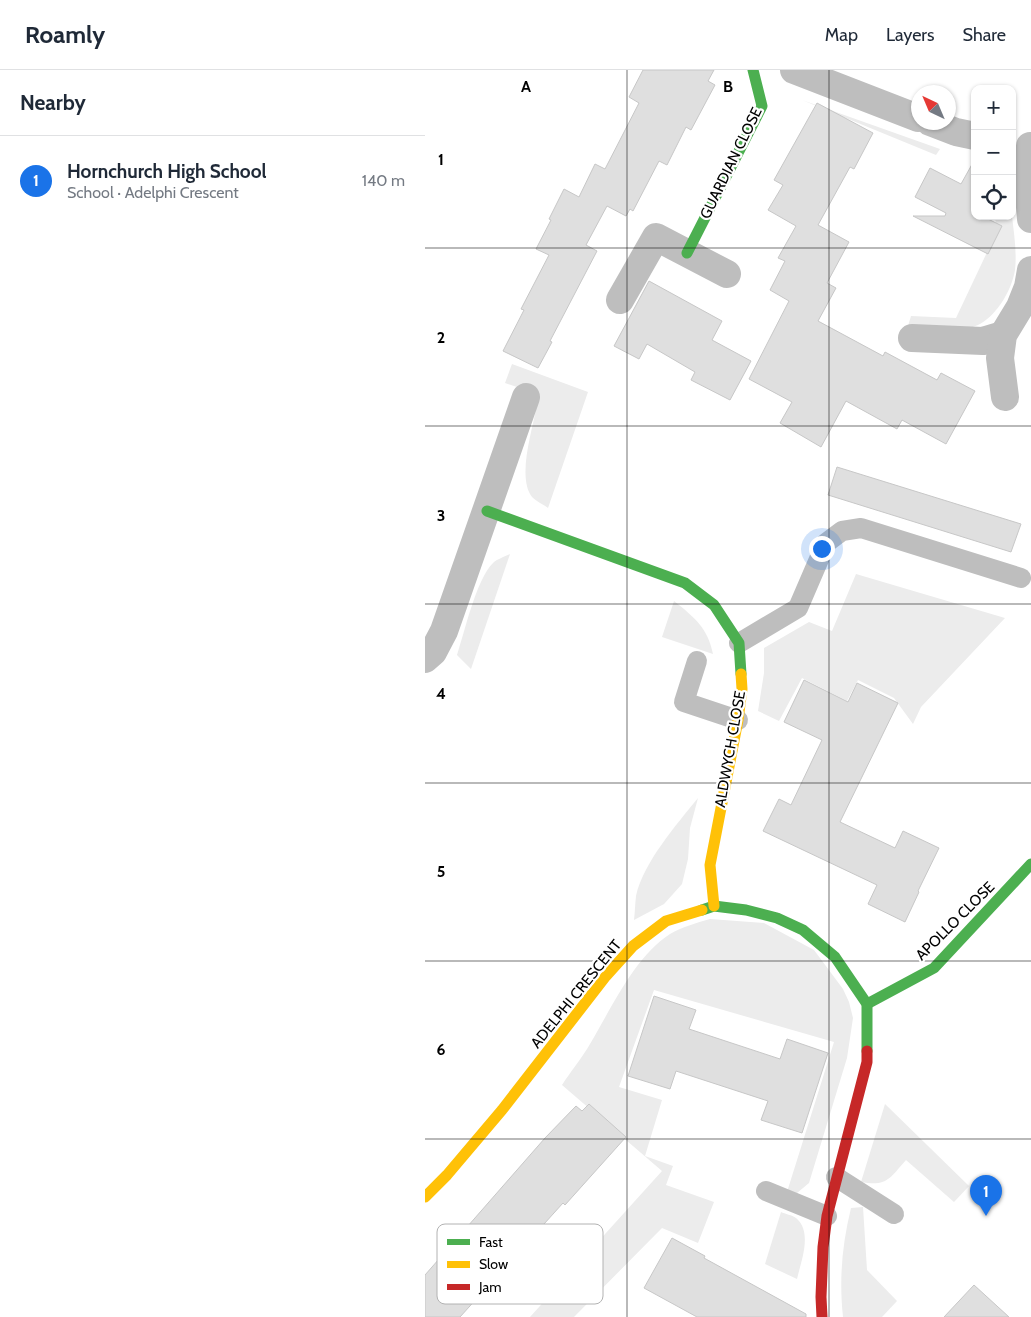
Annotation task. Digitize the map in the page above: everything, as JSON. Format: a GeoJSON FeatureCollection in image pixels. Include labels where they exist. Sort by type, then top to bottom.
{"type":"FeatureCollection","features":[{"type":"Feature","properties":{"kind":"street","name":"GUARDIAN CLOSE"},"geometry":{"type":"LineString","coordinates":[[687,253],[762,106],[754,70]]}},
{"type":"Feature","properties":{"kind":"street"},"geometry":{"type":"LineString","coordinates":[[794,70],[911,115]]}},
{"type":"Feature","properties":{"kind":"street"},"geometry":{"type":"LineString","coordinates":[[951,130],[971,135]]}},
{"type":"Feature","properties":{"kind":"street"},"geometry":{"type":"LineString","coordinates":[[1024,145],[1031,219]]}},
{"type":"Feature","properties":{"kind":"street"},"geometry":{"type":"LineString","coordinates":[[620,300],[656,237],[727,274]]}},
{"type":"Feature","properties":{"kind":"street"},"geometry":{"type":"LineString","coordinates":[[1005,397],[1000,358],[1003,335],[1019,307],[1028,286],[1031,270]]}},
{"type":"Feature","properties":{"kind":"street"},"geometry":{"type":"LineString","coordinates":[[912,338],[983,341],[1003,335]]}},
{"type":"Feature","properties":{"kind":"street"},"geometry":{"type":"LineString","coordinates":[[425,659],[433,652],[445,631],[526,397]]}},
{"type":"Feature","properties":{"kind":"street","name":"ALDWYCH CLOSE"},"geometry":{"type":"LineString","coordinates":[[487,511],[685,582],[714,605],[739,643],[742,689],[738,720],[710,865],[714,906]]}},
{"type":"Feature","properties":{"kind":"street","name":"APOLLO CLOSE"},"geometry":{"type":"LineString","coordinates":[[867,1004],[934,968],[1031,864]]}},
{"type":"Feature","properties":{"kind":"street","name":"ADELPHI CRESCENT"},"geometry":{"type":"LineString","coordinates":[[425,1198],[502,1110],[606,976],[633,946],[666,921],[714,906],[746,910],[777,918],[803,930],[835,957],[867,1004]]}},
{"type":"Feature","properties":{"kind":"street"},"geometry":{"type":"LineString","coordinates":[[822,1317],[823,1247],[827,1216],[867,1062],[867,1004]]}},
{"type":"Feature","properties":{"kind":"lane"},"geometry":{"type":"LineString","coordinates":[[739,643],[798,608],[825,543],[843,531],[861,528],[1021,578]]}},
{"type":"Feature","properties":{"kind":"lane"},"geometry":{"type":"LineString","coordinates":[[697,661],[684,702],[738,720]]}},
{"type":"Feature","properties":{"kind":"lane"},"geometry":{"type":"LineString","coordinates":[[836,1177],[894,1214]]}},
{"type":"Feature","properties":{"kind":"lane"},"geometry":{"type":"LineString","coordinates":[[766,1191],[827,1216]]}},
{"type":"Feature","properties":{"kind":"shaded area"},"geometry":{"type":"Polygon","coordinates":[[[802,100],[940,149],[936,155],[802,100]]]}},
{"type":"Feature","properties":{"kind":"shaded area"},"geometry":{"type":"Polygon","coordinates":[[[995,220],[1012,220],[1016,263],[1011,285],[993,314],[987,320],[973,327],[945,329],[908,326],[911,316],[956,318],[998,229],[995,220]]]}},
{"type":"Feature","properties":{"kind":"shaded area"},"geometry":{"type":"Polygon","coordinates":[[[512,364],[588,392],[548,508],[532,497],[528,488],[526,478],[527,454],[536,409],[523,389],[505,383],[512,364]]]}},
{"type":"Feature","properties":{"kind":"shaded area"},"geometry":{"type":"Polygon","coordinates":[[[510,554],[471,669],[457,655],[476,593],[487,571],[499,559],[510,554]]]}},
{"type":"Feature","properties":{"kind":"shaded area"},"geometry":{"type":"Polygon","coordinates":[[[856,574],[1005,618],[921,707],[913,724],[894,698],[858,680],[847,701],[802,678],[779,721],[758,711],[764,673],[764,648],[809,622],[832,631],[856,574]]]}},
{"type":"Feature","properties":{"kind":"shaded area"},"geometry":{"type":"Polygon","coordinates":[[[674,601],[688,612],[704,630],[713,654],[662,637],[674,601]]]}},
{"type":"Feature","properties":{"kind":"shaded area"},"geometry":{"type":"Polygon","coordinates":[[[698,798],[690,828],[688,859],[682,884],[664,904],[634,920],[636,896],[646,870],[662,844],[698,798]]]}},
{"type":"Feature","properties":{"kind":"shaded area"},"geometry":{"type":"Polygon","coordinates":[[[710,919],[764,923],[814,950],[843,989],[849,1002],[853,1018],[847,1058],[809,1183],[797,1193],[787,1192],[834,1042],[654,990],[619,1087],[662,1100],[645,1156],[673,1166],[666,1185],[714,1202],[698,1243],[662,1228],[603,1288],[603,1236],[662,1171],[562,1085],[587,1049],[635,969],[657,944],[670,934],[684,927],[710,919]]]}},
{"type":"Feature","properties":{"kind":"shaded area"},"geometry":{"type":"Polygon","coordinates":[[[885,1104],[969,1186],[954,1202],[906,1160],[887,1180],[877,1183],[861,1182],[885,1104]]]}},
{"type":"Feature","properties":{"kind":"shaded area"},"geometry":{"type":"Polygon","coordinates":[[[863,1207],[867,1270],[897,1301],[882,1317],[843,1317],[841,1276],[845,1235],[851,1208],[863,1207]]]}},
{"type":"Feature","properties":{"kind":"shaded area"},"geometry":{"type":"Polygon","coordinates":[[[781,1212],[796,1218],[804,1231],[803,1255],[797,1279],[765,1264],[781,1212]]]}},
{"type":"Feature","properties":{"kind":"shaded area"},"geometry":{"type":"Polygon","coordinates":[[[542,1304],[587,1304],[574,1317],[530,1317],[542,1304]]]}},
{"type":"Feature","properties":{"kind":"building"},"geometry":{"type":"Polygon","coordinates":[[[643,70],[714,70],[708,81],[715,85],[691,130],[686,127],[667,165],[659,161],[633,211],[630,209],[626,216],[607,206],[586,245],[597,251],[538,368],[503,351],[524,310],[521,309],[549,255],[536,249],[564,189],[579,197],[595,164],[605,169],[639,103],[629,97],[643,70]]]}},
{"type":"Feature","properties":{"kind":"building"},"geometry":{"type":"Polygon","coordinates":[[[817,103],[873,133],[854,169],[850,167],[818,225],[849,242],[827,283],[836,288],[818,321],[883,356],[885,352],[937,380],[941,373],[975,391],[946,444],[902,420],[897,429],[846,401],[821,447],[780,423],[792,402],[749,379],[789,301],[770,290],[785,261],[778,258],[796,226],[768,210],[783,185],[774,180],[817,103]]]}},
{"type":"Feature","properties":{"kind":"building"},"geometry":{"type":"Polygon","coordinates":[[[971,166],[971,220],[990,220],[1002,226],[988,254],[913,216],[945,216],[946,213],[915,197],[930,168],[961,184],[971,166]]]}},
{"type":"Feature","properties":{"kind":"building"},"geometry":{"type":"Polygon","coordinates":[[[649,281],[722,321],[712,340],[751,361],[730,400],[691,380],[695,372],[647,344],[639,359],[614,346],[649,281]]]}},
{"type":"Feature","properties":{"kind":"building"},"geometry":{"type":"Polygon","coordinates":[[[837,467],[1021,524],[1011,552],[828,495],[837,467]]]}},
{"type":"Feature","properties":{"kind":"building"},"geometry":{"type":"Polygon","coordinates":[[[804,680],[848,702],[857,683],[898,703],[840,822],[895,848],[903,831],[939,848],[905,922],[868,904],[877,885],[763,831],[779,799],[791,805],[822,740],[784,722],[804,680]]]}},
{"type":"Feature","properties":{"kind":"building"},"geometry":{"type":"Polygon","coordinates":[[[654,996],[696,1010],[689,1029],[780,1059],[787,1039],[828,1053],[802,1133],[761,1120],[768,1101],[676,1071],[670,1089],[628,1076],[654,996]]]}},
{"type":"Feature","properties":{"kind":"building"},"geometry":{"type":"Polygon","coordinates":[[[589,1104],[626,1137],[565,1205],[563,1203],[544,1224],[470,1224],[545,1138],[576,1106],[582,1111],[589,1104]]]}},
{"type":"Feature","properties":{"kind":"building"},"geometry":{"type":"Polygon","coordinates":[[[672,1238],[705,1256],[704,1258],[806,1314],[806,1317],[697,1317],[644,1288],[672,1238]]]}},
{"type":"Feature","properties":{"kind":"building"},"geometry":{"type":"Polygon","coordinates":[[[437,1261],[437,1304],[472,1304],[460,1317],[425,1317],[425,1275],[437,1261]]]}},
{"type":"Feature","properties":{"kind":"building"},"geometry":{"type":"Polygon","coordinates":[[[974,1285],[1009,1317],[944,1317],[974,1285]]]}},
{"type":"Feature","properties":{"kind":"traffic: fast"},"geometry":{"type":"LineString","coordinates":[[687,253],[762,106],[753,70]]}},
{"type":"Feature","properties":{"kind":"traffic: fast"},"geometry":{"type":"LineString","coordinates":[[487,511],[685,583],[714,605],[739,643],[741,674]]}},
{"type":"Feature","properties":{"kind":"traffic: fast"},"geometry":{"type":"LineString","coordinates":[[867,1004],[934,968],[1031,864]]}},
{"type":"Feature","properties":{"kind":"traffic: fast"},"geometry":{"type":"LineString","coordinates":[[702,910],[714,906],[746,910],[777,918],[803,930],[835,957],[867,1004],[867,1051]]}},
{"type":"Feature","properties":{"kind":"traffic: slow"},"geometry":{"type":"LineString","coordinates":[[714,906],[710,865],[738,720],[742,689],[741,674]]}},
{"type":"Feature","properties":{"kind":"traffic: slow"},"geometry":{"type":"LineString","coordinates":[[425,1197],[447,1175],[502,1110],[606,976],[633,946],[666,921],[702,910]]}},
{"type":"Feature","properties":{"kind":"traffic: jam"},"geometry":{"type":"LineString","coordinates":[[822,1317],[823,1247],[827,1216],[867,1062],[867,1051]]}},
{"type":"Feature","properties":{"kind":"place","name":"Hornchurch High School"},"geometry":{"type":"Point","coordinates":[986,1216]}}]}
